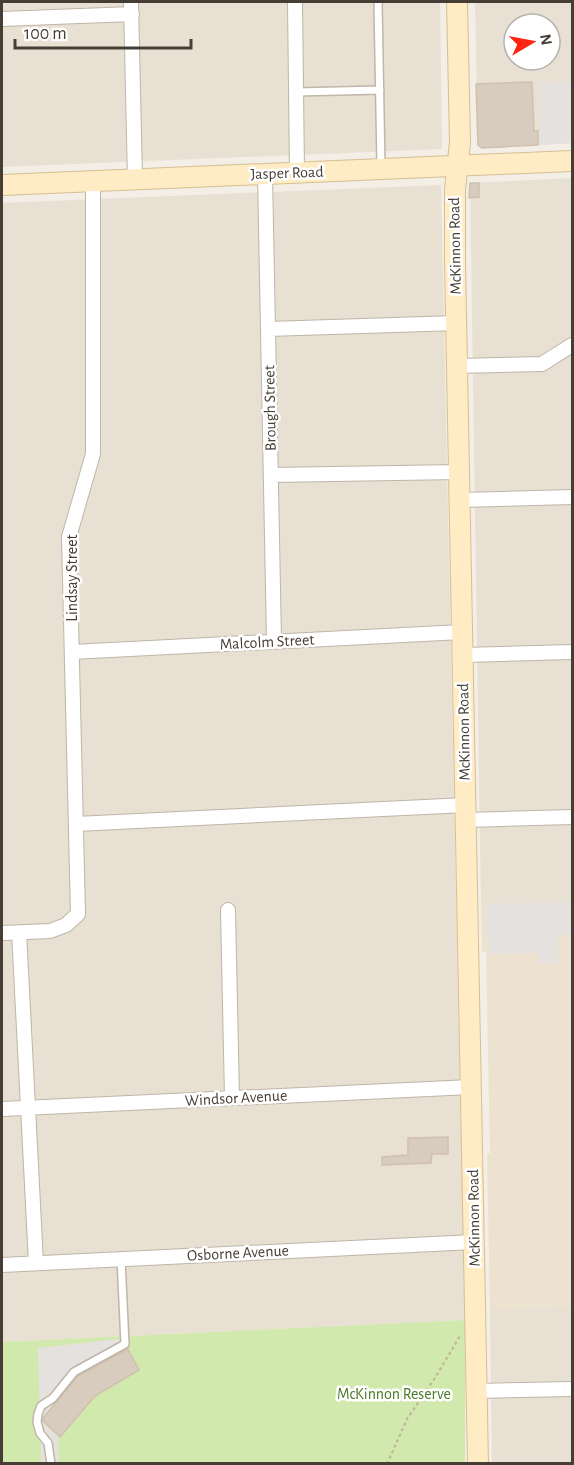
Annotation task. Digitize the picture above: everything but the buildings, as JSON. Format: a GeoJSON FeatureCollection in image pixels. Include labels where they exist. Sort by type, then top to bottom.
{"type":"FeatureCollection","features":[{"type":"Feature","properties":{"kind":"street"},"geometry":{"type":"LineString","coordinates":[[295,2],[297,173]]}},
{"type":"Feature","properties":{"kind":"street","name":"McKinnon Road"},"geometry":{"type":"LineString","coordinates":[[457,2],[460,142],[455,190],[456,323],[478,1464]]}},
{"type":"Feature","properties":{"kind":"street"},"geometry":{"type":"LineString","coordinates":[[2,19],[131,8],[135,180]]}},
{"type":"Feature","properties":{"kind":"street","name":"Jasper Road"},"geometry":{"type":"LineString","coordinates":[[2,185],[573,161]]}},
{"type":"Feature","properties":{"kind":"street","name":"Brough Street"},"geometry":{"type":"LineString","coordinates":[[265,174],[274,641]]}},
{"type":"Feature","properties":{"kind":"street","name":"Lindsay Street"},"geometry":{"type":"LineString","coordinates":[[19,932],[50,931],[66,925],[78,914],[69,537],[93,454],[93,181]]}},
{"type":"Feature","properties":{"kind":"street"},"geometry":{"type":"LineString","coordinates":[[268,329],[456,323]]}},
{"type":"Feature","properties":{"kind":"street"},"geometry":{"type":"LineString","coordinates":[[457,366],[542,364],[573,345]]}},
{"type":"Feature","properties":{"kind":"street"},"geometry":{"type":"LineString","coordinates":[[271,475],[459,472]]}},
{"type":"Feature","properties":{"kind":"street"},"geometry":{"type":"LineString","coordinates":[[460,500],[573,497]]}},
{"type":"Feature","properties":{"kind":"street","name":"Malcolm Street"},"geometry":{"type":"LineString","coordinates":[[72,652],[462,632]]}},
{"type":"Feature","properties":{"kind":"street"},"geometry":{"type":"LineString","coordinates":[[463,655],[573,652]]}},
{"type":"Feature","properties":{"kind":"street"},"geometry":{"type":"LineString","coordinates":[[76,825],[466,813],[573,817]]}},
{"type":"Feature","properties":{"kind":"street"},"geometry":{"type":"LineString","coordinates":[[228,910],[232,1098]]}},
{"type":"Feature","properties":{"kind":"street"},"geometry":{"type":"LineString","coordinates":[[2,933],[19,932],[36,1263]]}},
{"type":"Feature","properties":{"kind":"street","name":"Windsor Avenue"},"geometry":{"type":"LineString","coordinates":[[2,1109],[471,1087]]}},
{"type":"Feature","properties":{"kind":"street","name":"Osborne Avenue"},"geometry":{"type":"LineString","coordinates":[[2,1265],[474,1242]]}},
{"type":"Feature","properties":{"kind":"street"},"geometry":{"type":"LineString","coordinates":[[477,1391],[573,1389]]}},
{"type":"Feature","properties":{"kind":"lane"},"geometry":{"type":"LineString","coordinates":[[378,2],[381,170]]}},
{"type":"Feature","properties":{"kind":"lane"},"geometry":{"type":"LineString","coordinates":[[296,92],[380,90]]}},
{"type":"Feature","properties":{"kind":"lane"},"geometry":{"type":"LineString","coordinates":[[51,1464],[48,1443],[40,1433],[37,1422],[41,1406],[53,1398],[74,1372],[125,1344],[121,1259]]}},
{"type":"Feature","properties":{"kind":"path"},"geometry":{"type":"LineString","coordinates":[[387,1464],[407,1419],[460,1336]]}},
{"type":"Feature","properties":{"kind":"shaded area"},"geometry":{"type":"Polygon","coordinates":[[[2,2],[440,2],[442,149],[2,167],[2,2]]]}},
{"type":"Feature","properties":{"kind":"shaded area"},"geometry":{"type":"Polygon","coordinates":[[[475,2],[572,2],[572,143],[482,148],[478,145],[475,2]]]}},
{"type":"Feature","properties":{"kind":"shaded area"},"geometry":{"type":"Polygon","coordinates":[[[572,82],[572,143],[540,145],[540,83],[572,82]]]}},
{"type":"Feature","properties":{"kind":"shaded area"},"geometry":{"type":"Polygon","coordinates":[[[572,178],[572,902],[481,904],[470,183],[572,178]]]}},
{"type":"Feature","properties":{"kind":"shaded area"},"geometry":{"type":"Polygon","coordinates":[[[441,185],[465,1320],[2,1342],[2,203],[441,185]]]}},
{"type":"Feature","properties":{"kind":"shaded area"},"geometry":{"type":"Polygon","coordinates":[[[572,902],[572,1308],[490,1309],[486,951],[482,952],[481,904],[572,902]]]}},
{"type":"Feature","properties":{"kind":"shaded area"},"geometry":{"type":"Polygon","coordinates":[[[572,902],[572,934],[558,935],[559,963],[539,964],[538,953],[489,954],[487,904],[572,902]]]}},
{"type":"Feature","properties":{"kind":"shaded area"},"geometry":{"type":"Polygon","coordinates":[[[572,1308],[572,1463],[492,1463],[490,1309],[572,1308]]]}},
{"type":"Feature","properties":{"kind":"shaded area"},"geometry":{"type":"Polygon","coordinates":[[[118,1339],[127,1348],[80,1374],[42,1420],[58,1434],[59,1463],[41,1463],[38,1348],[118,1339]]]}},
{"type":"Feature","properties":{"kind":"green space","name":"McKinnon Reserve"},"geometry":{"type":"Polygon","coordinates":[[[465,1320],[465,1463],[2,1463],[2,1342],[465,1320]]]}}]}
